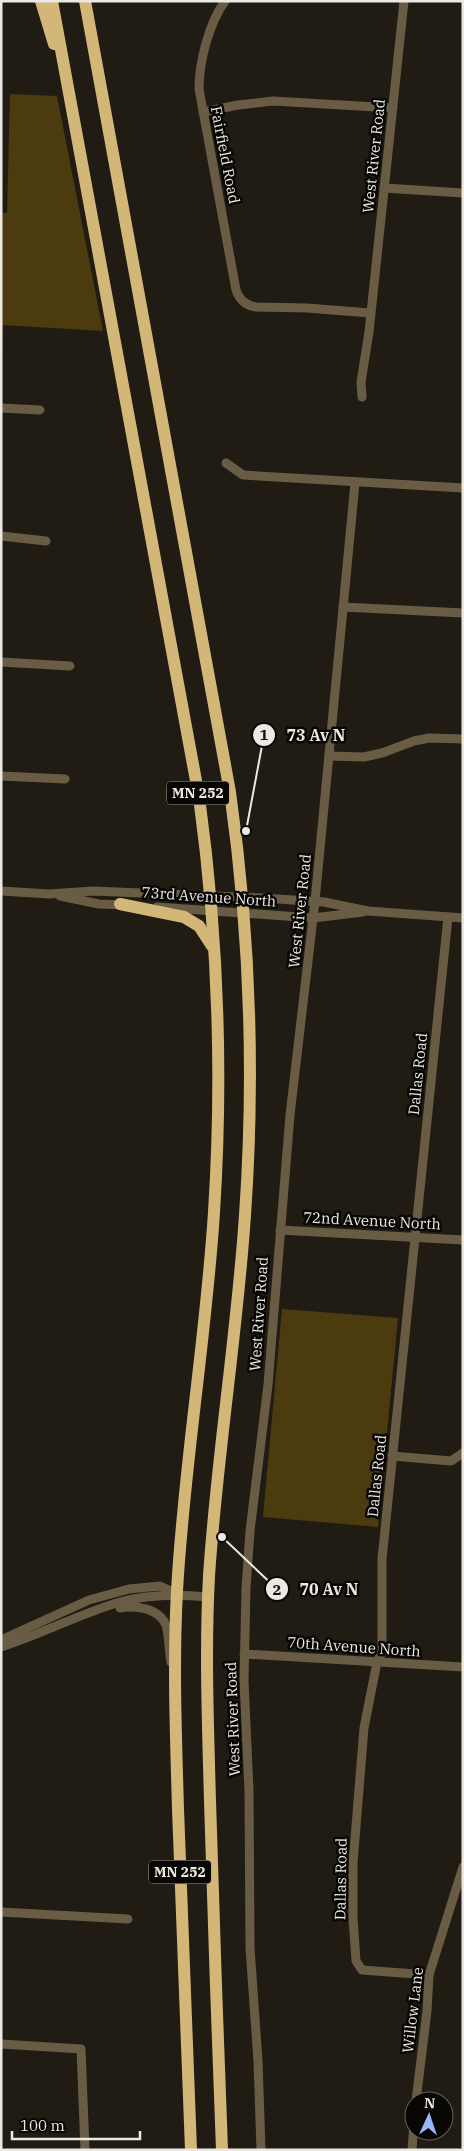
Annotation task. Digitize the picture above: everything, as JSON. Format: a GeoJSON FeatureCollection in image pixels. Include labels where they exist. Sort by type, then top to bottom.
{"type":"FeatureCollection","features":[{"type":"Feature","properties":{"kind":"highway"},"geometry":{"type":"LineString","coordinates":[[41,1],[66,77]]}},
{"type":"Feature","properties":{"kind":"highway","name":"MN 252"},"geometry":{"type":"LineString","coordinates":[[52,1],[199,797],[215,954],[219,1096],[214,1212],[182,1528],[177,1594],[175,1689],[191,2150]]}},
{"type":"Feature","properties":{"kind":"highway","name":"MN 252"},"geometry":{"type":"LineString","coordinates":[[85,1],[230,792],[243,897],[250,1012],[250,1117],[242,1256],[213,1529],[208,1596],[207,1736],[222,2150]]}},
{"type":"Feature","properties":{"kind":"highway"},"geometry":{"type":"LineString","coordinates":[[120,904],[166,912],[190,920],[203,931],[215,954]]}},
{"type":"Feature","properties":{"kind":"street","name":"Fairfield Road"},"geometry":{"type":"LineString","coordinates":[[225,1],[216,13],[200,67],[199,89],[236,290],[243,302],[256,307],[307,308],[370,313]]}},
{"type":"Feature","properties":{"kind":"street","name":"West River Road"},"geometry":{"type":"LineString","coordinates":[[362,397],[361,382],[404,1]]}},
{"type":"Feature","properties":{"kind":"street"},"geometry":{"type":"LineString","coordinates":[[203,112],[273,101],[393,108]]}},
{"type":"Feature","properties":{"kind":"street"},"geometry":{"type":"LineString","coordinates":[[384,188],[463,193]]}},
{"type":"Feature","properties":{"kind":"street"},"geometry":{"type":"LineString","coordinates":[[1,408],[40,410]]}},
{"type":"Feature","properties":{"kind":"street"},"geometry":{"type":"LineString","coordinates":[[226,463],[243,475],[463,488]]}},
{"type":"Feature","properties":{"kind":"street","name":"West River Road"},"geometry":{"type":"LineString","coordinates":[[261,2150],[258,2061],[250,1948],[249,1790],[244,1654],[248,1553],[267,1393],[290,1114],[315,901],[355,483]]}},
{"type":"Feature","properties":{"kind":"street"},"geometry":{"type":"LineString","coordinates":[[1,536],[46,541]]}},
{"type":"Feature","properties":{"kind":"street"},"geometry":{"type":"LineString","coordinates":[[343,607],[463,612]]}},
{"type":"Feature","properties":{"kind":"street"},"geometry":{"type":"LineString","coordinates":[[1,662],[70,666]]}},
{"type":"Feature","properties":{"kind":"street"},"geometry":{"type":"LineString","coordinates":[[329,756],[364,757],[428,738],[463,738]]}},
{"type":"Feature","properties":{"kind":"street"},"geometry":{"type":"LineString","coordinates":[[1,776],[65,779]]}},
{"type":"Feature","properties":{"kind":"street","name":"73rd Avenue North"},"geometry":{"type":"LineString","coordinates":[[1,891],[49,894],[93,891],[315,901],[368,911],[463,918]]}},
{"type":"Feature","properties":{"kind":"street","name":"73rd Avenue North"},"geometry":{"type":"LineString","coordinates":[[49,894],[99,904],[313,918],[368,911]]}},
{"type":"Feature","properties":{"kind":"street","name":"Dallas Road"},"geometry":{"type":"LineString","coordinates":[[428,1975],[362,1970],[356,1961],[353,1918],[353,1863],[364,1728],[377,1662],[382,1652],[382,1559],[448,917]]}},
{"type":"Feature","properties":{"kind":"street","name":"72nd Avenue North"},"geometry":{"type":"LineString","coordinates":[[280,1230],[463,1240]]}},
{"type":"Feature","properties":{"kind":"street"},"geometry":{"type":"LineString","coordinates":[[392,1456],[451,1461],[463,1453]]}},
{"type":"Feature","properties":{"kind":"street"},"geometry":{"type":"LineString","coordinates":[[1,1640],[89,1600],[121,1591],[160,1586],[177,1594]]}},
{"type":"Feature","properties":{"kind":"street"},"geometry":{"type":"LineString","coordinates":[[1,1648],[30,1638],[87,1613],[122,1602],[177,1594],[208,1596]]}},
{"type":"Feature","properties":{"kind":"street"},"geometry":{"type":"LineString","coordinates":[[87,1613],[137,1607],[154,1613],[161,1618],[166,1626],[175,1689]]}},
{"type":"Feature","properties":{"kind":"street","name":"70th Avenue North"},"geometry":{"type":"LineString","coordinates":[[244,1654],[463,1667]]}},
{"type":"Feature","properties":{"kind":"street","name":"Willow Lane"},"geometry":{"type":"LineString","coordinates":[[417,2091],[427,2011],[428,1975],[463,1866]]}},
{"type":"Feature","properties":{"kind":"street"},"geometry":{"type":"LineString","coordinates":[[1,1912],[128,1919]]}},
{"type":"Feature","properties":{"kind":"street"},"geometry":{"type":"LineString","coordinates":[[1,2044],[81,2049],[85,2150]]}},
{"type":"Feature","properties":{"kind":"shaded area"},"geometry":{"type":"Polygon","coordinates":[[[10,94],[57,96],[103,331],[3,325],[1,381],[1,213],[7,213],[10,94]]]}},
{"type":"Feature","properties":{"kind":"shaded area"},"geometry":{"type":"Polygon","coordinates":[[[282,1309],[398,1318],[378,1527],[263,1517],[282,1309]]]}},
{"type":"Feature","properties":{"kind":"place","name":"73 Av N"},"geometry":{"type":"Point","coordinates":[246,831]}},
{"type":"Feature","properties":{"kind":"place","name":"70 Av N"},"geometry":{"type":"Point","coordinates":[222,1537]}}]}
